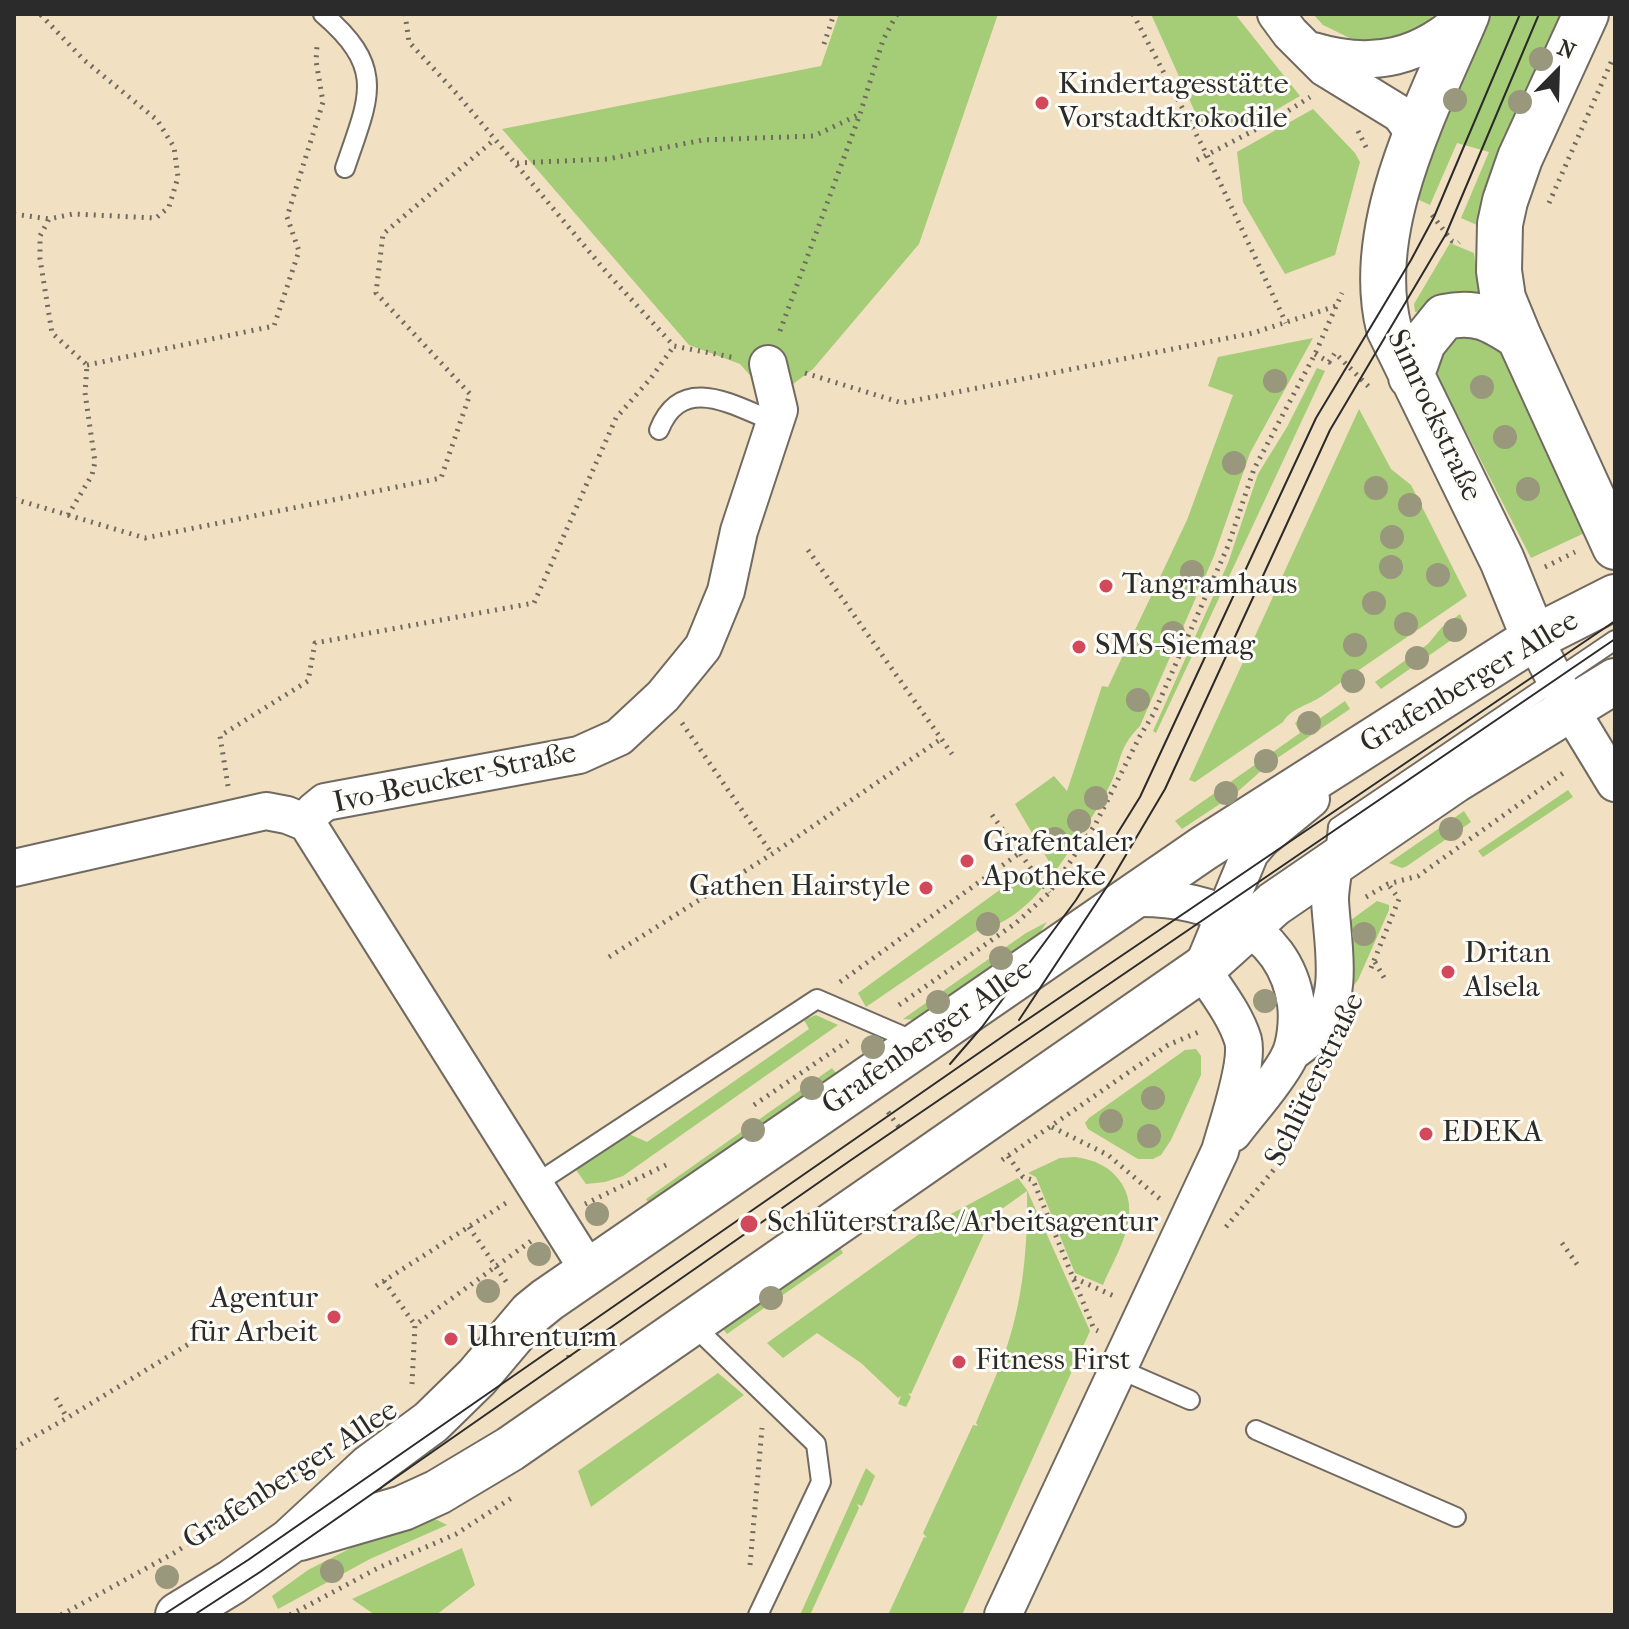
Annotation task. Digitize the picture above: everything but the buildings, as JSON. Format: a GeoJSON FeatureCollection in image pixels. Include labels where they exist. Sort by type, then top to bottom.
{"type":"FeatureCollection","features":[{"type":"Feature","properties":{"kind":"main road","name":"Simrockstraße"},"geometry":{"type":"LineString","coordinates":[[1467,14],[1415,141],[1387,232],[1383,305],[1411,377],[1502,560],[1553,675]]}},
{"type":"Feature","properties":{"kind":"main road"},"geometry":{"type":"LineString","coordinates":[[1586,14],[1520,158],[1500,224],[1499,271],[1503,298],[1601,546]]}},
{"type":"Feature","properties":{"kind":"main road"},"geometry":{"type":"LineString","coordinates":[[1411,377],[1423,343],[1444,317],[1463,313],[1481,316],[1519,337]]}},
{"type":"Feature","properties":{"kind":"main road","name":"Grafenberger Allee"},"geometry":{"type":"LineString","coordinates":[[290,1541],[403,1508],[438,1492],[510,1449],[1202,969],[1237,920],[1274,904],[1455,780],[1553,675],[1615,597]]}},
{"type":"Feature","properties":{"kind":"main road","name":"Grafenberger Allee"},"geometry":{"type":"LineString","coordinates":[[178,1615],[290,1541],[370,1467],[453,1402],[531,1313],[1204,848],[1405,721],[1553,675],[1615,681]]}},
{"type":"Feature","properties":{"kind":"street"},"geometry":{"type":"LineString","coordinates":[[1276,14],[1325,68],[1400,114],[1415,141]]}},
{"type":"Feature","properties":{"kind":"street"},"geometry":{"type":"LineString","coordinates":[[1307,50],[1333,57],[1382,59],[1429,45],[1448,33],[1467,14]]}},
{"type":"Feature","properties":{"kind":"street","name":"Ivo-Beucker-Straße"},"geometry":{"type":"LineString","coordinates":[[307,823],[314,811],[325,802],[579,755],[619,737],[663,696],[703,647],[726,591],[739,531],[779,410],[768,364]]}},
{"type":"Feature","properties":{"kind":"street"},"geometry":{"type":"LineString","coordinates":[[1553,675],[1615,783]]}},
{"type":"Feature","properties":{"kind":"street"},"geometry":{"type":"LineString","coordinates":[[1132,898],[1176,899],[1237,920],[1250,853],[1262,839],[1405,721]]}},
{"type":"Feature","properties":{"kind":"street","name":"Ivo-Beucker-Straße"},"geometry":{"type":"LineString","coordinates":[[14,868],[266,811],[307,823],[524,1191],[557,1222],[589,1271]]}},
{"type":"Feature","properties":{"kind":"street","name":"Schlüterstraße"},"geometry":{"type":"LineString","coordinates":[[1220,1151],[1290,1054],[1316,1032],[1332,992],[1335,942],[1330,898],[1334,863]]}},
{"type":"Feature","properties":{"kind":"street","name":"Schlüterstraße"},"geometry":{"type":"LineString","coordinates":[[1237,920],[1280,960],[1293,984],[1298,1015],[1290,1054]]}},
{"type":"Feature","properties":{"kind":"street","name":"Schlüterstraße"},"geometry":{"type":"LineString","coordinates":[[1003,1615],[1220,1151],[1242,1071],[1243,1042],[1227,1007],[1202,969]]}},
{"type":"Feature","properties":{"kind":"lane"},"geometry":{"type":"LineString","coordinates":[[323,14],[343,31],[360,56],[369,82],[367,104],[345,168]]}},
{"type":"Feature","properties":{"kind":"lane"},"geometry":{"type":"LineString","coordinates":[[659,430],[673,406],[682,399],[695,397],[710,397],[775,422]]}},
{"type":"Feature","properties":{"kind":"lane"},"geometry":{"type":"LineString","coordinates":[[1553,675],[1615,640]]}},
{"type":"Feature","properties":{"kind":"lane"},"geometry":{"type":"LineString","coordinates":[[524,1191],[817,999],[921,1043]]}},
{"type":"Feature","properties":{"kind":"lane"},"geometry":{"type":"LineString","coordinates":[[692,1324],[816,1444],[821,1482],[758,1615]]}},
{"type":"Feature","properties":{"kind":"lane"},"geometry":{"type":"LineString","coordinates":[[1119,1369],[1190,1400]]}},
{"type":"Feature","properties":{"kind":"lane"},"geometry":{"type":"LineString","coordinates":[[1256,1430],[1456,1517]]}},
{"type":"Feature","properties":{"kind":"path"},"geometry":{"type":"LineString","coordinates":[[14,214],[49,219],[73,214],[156,218],[169,207],[178,177],[174,147],[157,120],[84,60],[40,14]]}},
{"type":"Feature","properties":{"kind":"path"},"geometry":{"type":"LineString","coordinates":[[405,14],[409,42],[516,163],[608,274],[674,346],[829,379],[902,403],[1253,333],[1339,305],[1315,354]]}},
{"type":"Feature","properties":{"kind":"path"},"geometry":{"type":"LineString","coordinates":[[824,44],[834,14]]}},
{"type":"Feature","properties":{"kind":"path"},"geometry":{"type":"LineString","coordinates":[[768,364],[860,114],[883,40],[897,14]]}},
{"type":"Feature","properties":{"kind":"path"},"geometry":{"type":"LineString","coordinates":[[1133,14],[1207,155],[1286,323]]}},
{"type":"Feature","properties":{"kind":"path"},"geometry":{"type":"LineString","coordinates":[[87,365],[274,326],[299,251],[287,217],[323,102],[316,61],[317,45]]}},
{"type":"Feature","properties":{"kind":"path"},"geometry":{"type":"LineString","coordinates":[[1547,208],[1615,53]]}},
{"type":"Feature","properties":{"kind":"path"},"geometry":{"type":"LineString","coordinates":[[1197,160],[1304,103],[1314,93]]}},
{"type":"Feature","properties":{"kind":"path"},"geometry":{"type":"LineString","coordinates":[[516,163],[608,159],[703,140],[814,136],[860,114]]}},
{"type":"Feature","properties":{"kind":"path"},"geometry":{"type":"LineString","coordinates":[[14,499],[145,538],[441,478],[470,394],[376,293],[383,234],[494,140]]}},
{"type":"Feature","properties":{"kind":"path"},"geometry":{"type":"LineString","coordinates":[[1427,209],[1452,241]]}},
{"type":"Feature","properties":{"kind":"path"},"geometry":{"type":"LineString","coordinates":[[49,219],[40,236],[40,259],[52,333],[87,365]]}},
{"type":"Feature","properties":{"kind":"path"},"geometry":{"type":"LineString","coordinates":[[233,819],[220,736],[308,681],[315,643],[534,603],[616,418],[674,346]]}},
{"type":"Feature","properties":{"kind":"path","name":"Simrockstraße"},"geometry":{"type":"LineString","coordinates":[[1315,354],[1329,362],[1335,353],[1366,384]]}},
{"type":"Feature","properties":{"kind":"path","name":"Grafenberger Allee"},"geometry":{"type":"LineString","coordinates":[[754,1106],[1016,923],[1049,893],[1095,825],[1154,713],[1228,546],[1254,469],[1315,354]]}},
{"type":"Feature","properties":{"kind":"path"},"geometry":{"type":"LineString","coordinates":[[68,515],[92,475],[95,462],[85,393],[87,365]]}},
{"type":"Feature","properties":{"kind":"path","name":"Grafenberger Allee"},"geometry":{"type":"LineString","coordinates":[[1539,570],[1601,546]]}},
{"type":"Feature","properties":{"kind":"path"},"geometry":{"type":"LineString","coordinates":[[808,550],[952,754]]}},
{"type":"Feature","properties":{"kind":"path"},"geometry":{"type":"LineString","coordinates":[[663,696],[772,854]]}},
{"type":"Feature","properties":{"kind":"path"},"geometry":{"type":"LineString","coordinates":[[609,957],[772,854],[941,739]]}},
{"type":"Feature","properties":{"kind":"path"},"geometry":{"type":"LineString","coordinates":[[1363,900],[1388,884],[1418,876],[1578,763]]}},
{"type":"Feature","properties":{"kind":"path"},"geometry":{"type":"LineString","coordinates":[[992,815],[1049,893]]}},
{"type":"Feature","properties":{"kind":"path"},"geometry":{"type":"LineString","coordinates":[[817,999],[1021,852]]}},
{"type":"Feature","properties":{"kind":"path","name":"Schlüterstraße"},"geometry":{"type":"LineString","coordinates":[[1368,975],[1399,899],[1388,884]]}},
{"type":"Feature","properties":{"kind":"path"},"geometry":{"type":"LineString","coordinates":[[1374,961],[1386,981]]}},
{"type":"Feature","properties":{"kind":"path"},"geometry":{"type":"LineString","coordinates":[[1168,1045],[1207,1029]]}},
{"type":"Feature","properties":{"kind":"path","name":"Schlüterstraße"},"geometry":{"type":"LineString","coordinates":[[1224,1229],[1282,1160],[1322,1075]]}},
{"type":"Feature","properties":{"kind":"path"},"geometry":{"type":"LineString","coordinates":[[885,1107],[903,1133]]}},
{"type":"Feature","properties":{"kind":"path"},"geometry":{"type":"LineString","coordinates":[[1052,1127],[1108,1155],[1158,1198],[1172,1204]]}},
{"type":"Feature","properties":{"kind":"path"},"geometry":{"type":"LineString","coordinates":[[1008,1156],[1023,1177],[1033,1180],[1094,1329],[1099,1331]]}},
{"type":"Feature","properties":{"kind":"path"},"geometry":{"type":"LineString","coordinates":[[384,1281],[415,1325],[581,1206],[679,1158]]}},
{"type":"Feature","properties":{"kind":"path"},"geometry":{"type":"LineString","coordinates":[[376,1286],[524,1191]]}},
{"type":"Feature","properties":{"kind":"path"},"geometry":{"type":"LineString","coordinates":[[469,1227],[494,1266]]}},
{"type":"Feature","properties":{"kind":"path"},"geometry":{"type":"LineString","coordinates":[[1562,1243],[1579,1267]]}},
{"type":"Feature","properties":{"kind":"path"},"geometry":{"type":"LineString","coordinates":[[1073,1278],[1114,1296]]}},
{"type":"Feature","properties":{"kind":"path","name":"Grafenberger Allee"},"geometry":{"type":"LineString","coordinates":[[412,1397],[415,1325]]}},
{"type":"Feature","properties":{"kind":"path"},"geometry":{"type":"LineString","coordinates":[[568,1329],[569,1366]]}},
{"type":"Feature","properties":{"kind":"path"},"geometry":{"type":"LineString","coordinates":[[14,1448],[197,1339]]}},
{"type":"Feature","properties":{"kind":"path"},"geometry":{"type":"LineString","coordinates":[[749,1569],[765,1395]]}},
{"type":"Feature","properties":{"kind":"path"},"geometry":{"type":"LineString","coordinates":[[56,1398],[67,1418]]}},
{"type":"Feature","properties":{"kind":"path","name":"Grafenberger Allee"},"geometry":{"type":"LineString","coordinates":[[61,1615],[174,1553],[327,1453]]}},
{"type":"Feature","properties":{"kind":"green space"},"geometry":{"type":"Polygon","coordinates":[[[839,14],[998,14],[919,244],[813,369],[772,400],[740,364],[689,345],[502,129],[821,66],[839,14]]]}},
{"type":"Feature","properties":{"kind":"green space"},"geometry":{"type":"Polygon","coordinates":[[[1151,14],[1235,14],[1300,96],[1262,118],[1226,129],[1199,121],[1151,14]]]}},
{"type":"Feature","properties":{"kind":"green space"},"geometry":{"type":"Polygon","coordinates":[[[1313,14],[1433,14],[1428,24],[1368,47],[1323,25],[1313,14]]]}},
{"type":"Feature","properties":{"kind":"green space"},"geometry":{"type":"Polygon","coordinates":[[[1484,14],[1568,14],[1486,194],[1477,225],[1461,218],[1489,152],[1457,143],[1430,205],[1415,198],[1484,14]]]}},
{"type":"Feature","properties":{"kind":"green space"},"geometry":{"type":"Polygon","coordinates":[[[1313,109],[1360,162],[1335,255],[1285,274],[1243,202],[1237,152],[1313,109]]]}},
{"type":"Feature","properties":{"kind":"green space"},"geometry":{"type":"Polygon","coordinates":[[[1450,243],[1474,253],[1484,304],[1415,312],[1414,304],[1450,243]]]}},
{"type":"Feature","properties":{"kind":"green space"},"geometry":{"type":"Polygon","coordinates":[[[1476,333],[1504,350],[1591,530],[1531,558],[1435,371],[1435,351],[1454,335],[1476,333]]]}},
{"type":"Feature","properties":{"kind":"green space"},"geometry":{"type":"Polygon","coordinates":[[[1313,338],[1250,453],[1214,556],[1140,726],[1124,749],[1097,809],[1055,872],[1015,804],[1054,776],[1067,791],[1102,686],[1108,687],[1187,520],[1233,395],[1208,386],[1218,357],[1313,338]]]}},
{"type":"Feature","properties":{"kind":"green space"},"geometry":{"type":"Polygon","coordinates":[[[1317,368],[1325,371],[1156,733],[1153,731],[1228,563],[1258,474],[1287,427],[1317,368]]]}},
{"type":"Feature","properties":{"kind":"green space"},"geometry":{"type":"Polygon","coordinates":[[[1359,409],[1391,469],[1411,485],[1467,596],[1356,672],[1361,682],[1351,689],[1344,680],[1295,710],[1283,722],[1195,782],[1189,780],[1359,409]]]}},
{"type":"Feature","properties":{"kind":"green space"},"geometry":{"type":"Polygon","coordinates":[[[1460,614],[1467,629],[1381,689],[1375,682],[1428,644],[1442,627],[1460,614]]]}},
{"type":"Feature","properties":{"kind":"green space"},"geometry":{"type":"Polygon","coordinates":[[[1345,701],[1350,709],[1270,763],[1235,794],[1182,829],[1175,821],[1300,733],[1295,723],[1312,711],[1319,719],[1345,701]]]}},
{"type":"Feature","properties":{"kind":"green space"},"geometry":{"type":"Polygon","coordinates":[[[1568,790],[1573,797],[1483,857],[1478,851],[1568,790]]]}},
{"type":"Feature","properties":{"kind":"green space"},"geometry":{"type":"Polygon","coordinates":[[[1464,811],[1471,822],[1407,866],[1402,868],[1389,863],[1464,811]]]}},
{"type":"Feature","properties":{"kind":"green space"},"geometry":{"type":"Polygon","coordinates":[[[1027,870],[1042,888],[1021,909],[996,925],[977,931],[866,1007],[858,993],[1027,870]]]}},
{"type":"Feature","properties":{"kind":"green space"},"geometry":{"type":"Polygon","coordinates":[[[1377,901],[1389,905],[1389,910],[1358,980],[1346,995],[1353,967],[1351,920],[1377,901]]]}},
{"type":"Feature","properties":{"kind":"green space"},"geometry":{"type":"Polygon","coordinates":[[[1047,922],[1032,944],[916,1020],[903,1019],[1026,933],[1047,922]]]}},
{"type":"Feature","properties":{"kind":"green space"},"geometry":{"type":"Polygon","coordinates":[[[816,1015],[838,1025],[623,1176],[586,1184],[576,1170],[629,1134],[647,1142],[809,1029],[804,1020],[816,1015]]]}},
{"type":"Feature","properties":{"kind":"green space"},"geometry":{"type":"Polygon","coordinates":[[[1196,1049],[1201,1056],[1201,1075],[1161,1155],[1153,1159],[1138,1159],[1088,1129],[1085,1123],[1089,1118],[1185,1050],[1196,1049]]]}},
{"type":"Feature","properties":{"kind":"green space"},"geometry":{"type":"Polygon","coordinates":[[[832,1068],[839,1077],[651,1207],[646,1199],[832,1068]]]}},
{"type":"Feature","properties":{"kind":"green space"},"geometry":{"type":"Polygon","coordinates":[[[1075,1157],[1107,1168],[1122,1184],[1127,1197],[1129,1209],[1125,1235],[1103,1285],[1075,1273],[1036,1177],[1028,1173],[1060,1158],[1075,1157]]]}},
{"type":"Feature","properties":{"kind":"green space"},"geometry":{"type":"Polygon","coordinates":[[[1018,1178],[1027,1190],[1090,1331],[962,1615],[888,1615],[924,1537],[927,1538],[923,1533],[973,1425],[978,1426],[976,1423],[1001,1364],[1016,1315],[1023,1274],[1027,1191],[992,1216],[911,1394],[908,1393],[911,1397],[906,1407],[898,1404],[901,1396],[898,1398],[861,1363],[817,1333],[783,1358],[767,1343],[936,1222],[1018,1178]]]}},
{"type":"Feature","properties":{"kind":"green space"},"geometry":{"type":"Polygon","coordinates":[[[837,1243],[843,1253],[727,1334],[720,1325],[837,1243]]]}},
{"type":"Feature","properties":{"kind":"green space"},"geometry":{"type":"Polygon","coordinates":[[[718,1373],[744,1395],[591,1507],[578,1471],[718,1373]]]}},
{"type":"Feature","properties":{"kind":"green space"},"geometry":{"type":"Polygon","coordinates":[[[866,1468],[875,1476],[862,1506],[857,1504],[859,1508],[810,1615],[800,1615],[866,1468]]]}},
{"type":"Feature","properties":{"kind":"green space"},"geometry":{"type":"Polygon","coordinates":[[[431,1517],[447,1525],[370,1559],[278,1609],[272,1596],[308,1570],[351,1548],[431,1517]]]}},
{"type":"Feature","properties":{"kind":"green space"},"geometry":{"type":"Polygon","coordinates":[[[462,1548],[475,1585],[436,1615],[375,1615],[352,1599],[462,1548]]]}},
{"type":"Feature","properties":{"kind":"tram line"},"geometry":{"type":"LineString","coordinates":[[950,1064],[982,1027],[1076,900],[1140,797],[1316,418],[1434,217],[1520,14]]}},
{"type":"Feature","properties":{"kind":"tram line"},"geometry":{"type":"LineString","coordinates":[[1019,1020],[1110,882],[1165,789],[1330,430],[1446,234],[1539,14]]}},
{"type":"Feature","properties":{"kind":"tram line"},"geometry":{"type":"LineString","coordinates":[[163,1615],[248,1560],[1012,1030],[1615,621]]}},
{"type":"Feature","properties":{"kind":"tram line"},"geometry":{"type":"LineString","coordinates":[[194,1615],[851,1160],[1615,639]]}},
{"type":"Feature","properties":{"kind":"place","name":"Kindertagesstätte Vorstadtkrokodile"},"geometry":{"type":"Point","coordinates":[1042,103]}},
{"type":"Feature","properties":{"kind":"place","name":"Tangramhaus"},"geometry":{"type":"Point","coordinates":[1106,586]}},
{"type":"Feature","properties":{"kind":"place","name":"SMS-Siemag"},"geometry":{"type":"Point","coordinates":[1079,647]}},
{"type":"Feature","properties":{"kind":"place","name":"Grafentaler Apotheke"},"geometry":{"type":"Point","coordinates":[967,861]}},
{"type":"Feature","properties":{"kind":"place","name":"Gathen Hairstyle"},"geometry":{"type":"Point","coordinates":[926,888]}},
{"type":"Feature","properties":{"kind":"place","name":"Dritan Alsela"},"geometry":{"type":"Point","coordinates":[1448,972]}},
{"type":"Feature","properties":{"kind":"place","name":"EDEKA"},"geometry":{"type":"Point","coordinates":[1426,1134]}},
{"type":"Feature","properties":{"kind":"place","name":"Schlüterstraße/Arbeitsagentur"},"geometry":{"type":"Point","coordinates":[749,1224]}},
{"type":"Feature","properties":{"kind":"place","name":"Agentur für Arbeit"},"geometry":{"type":"Point","coordinates":[334,1317]}},
{"type":"Feature","properties":{"kind":"place","name":"Uhrenturm"},"geometry":{"type":"Point","coordinates":[451,1339]}},
{"type":"Feature","properties":{"kind":"place","name":"Fitness First"},"geometry":{"type":"Point","coordinates":[959,1362]}}]}
